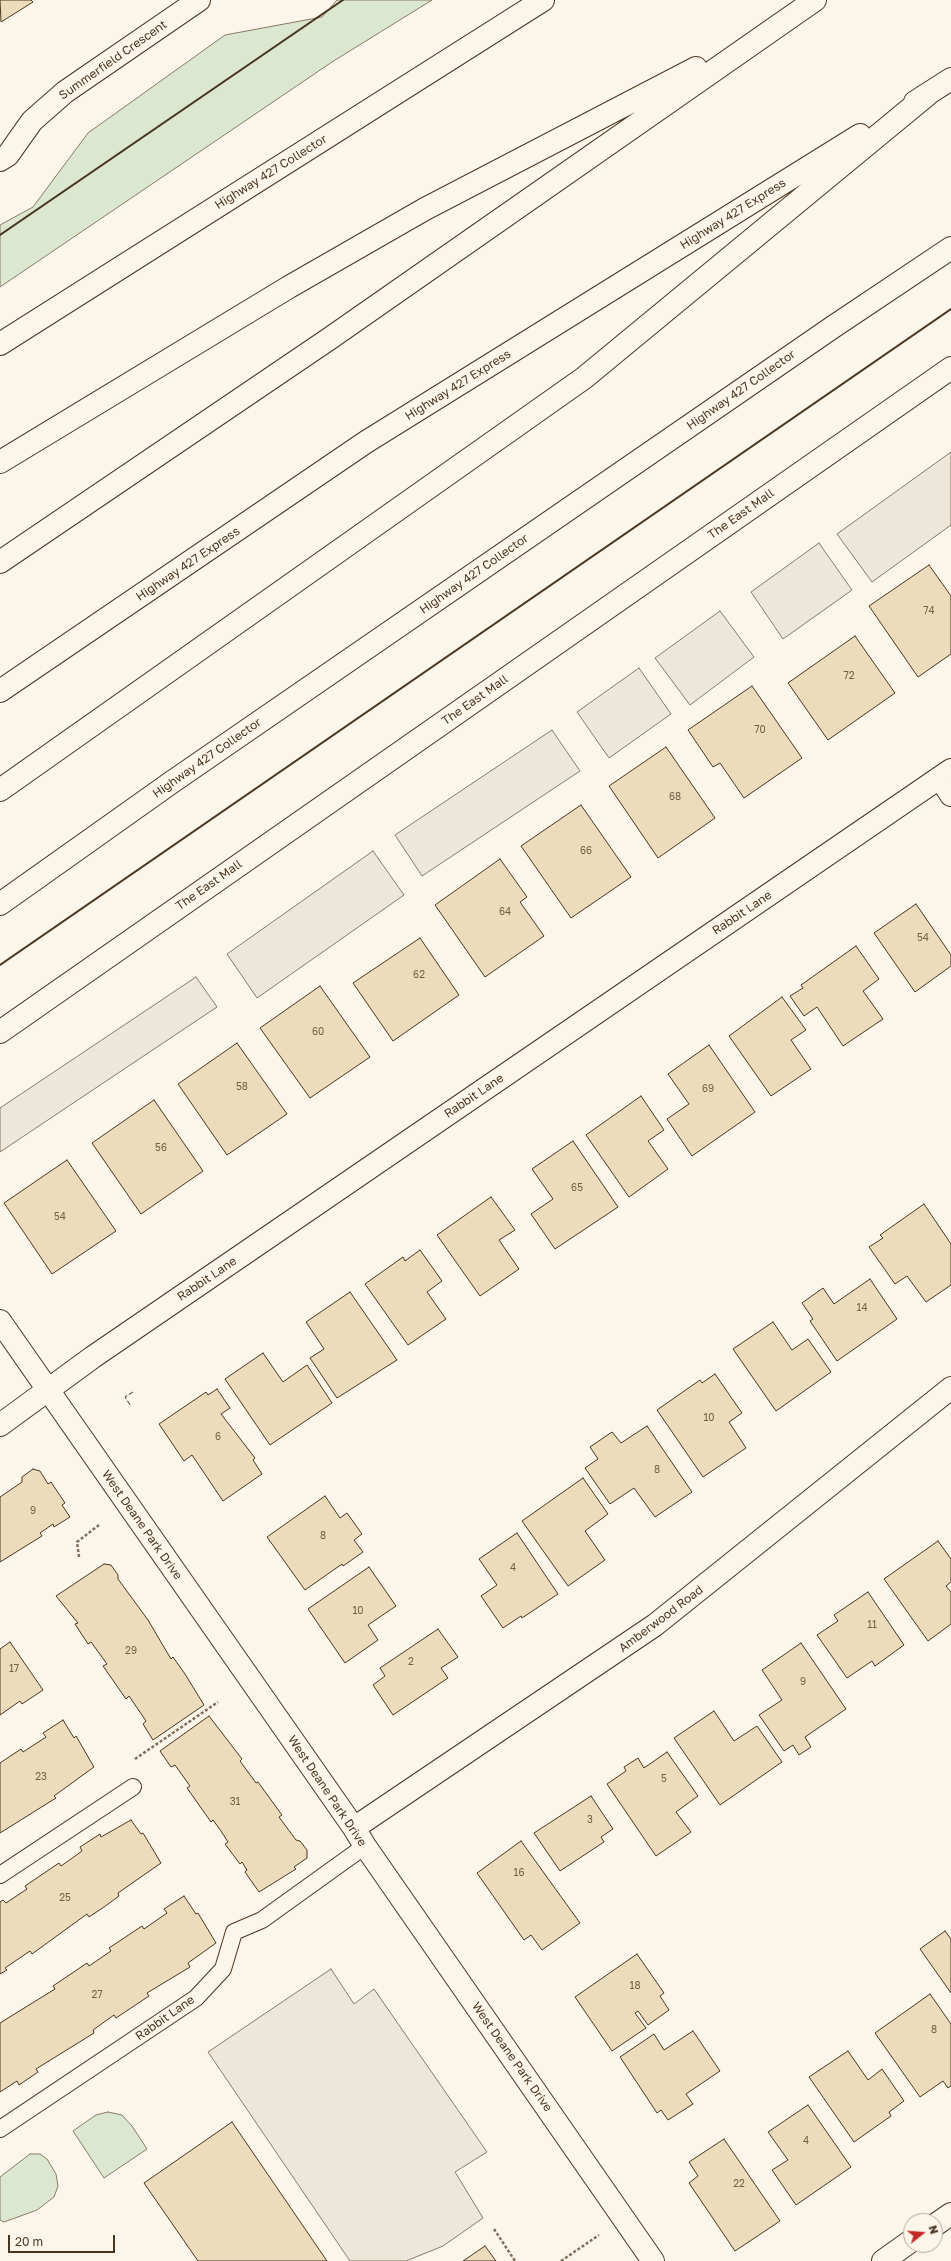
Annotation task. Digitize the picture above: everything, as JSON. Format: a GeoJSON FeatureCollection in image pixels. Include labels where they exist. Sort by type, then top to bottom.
{"type":"FeatureCollection","features":[{"type":"Feature","properties":{"kind":"main road","name":"Summerfield Crescent"},"geometry":{"type":"LineString","coordinates":[[0,160],[8,155],[32,122],[65,92],[199,0]]}},
{"type":"Feature","properties":{"kind":"main road","name":"Highway 427 Collector"},"geometry":{"type":"LineString","coordinates":[[0,344],[543,0]]}},
{"type":"Feature","properties":{"kind":"main road"},"geometry":{"type":"LineString","coordinates":[[0,562],[329,339],[815,0]]}},
{"type":"Feature","properties":{"kind":"main road"},"geometry":{"type":"LineString","coordinates":[[0,462],[289,287],[425,209],[775,27]]}},
{"type":"Feature","properties":{"kind":"main road"},"geometry":{"type":"LineString","coordinates":[[0,790],[584,378],[927,95],[951,79]]}},
{"type":"Feature","properties":{"kind":"main road","name":"Highway 427 Express"},"geometry":{"type":"LineString","coordinates":[[0,691],[366,442],[927,95]]}},
{"type":"Feature","properties":{"kind":"main road","name":"Highway 427 Collector"},"geometry":{"type":"LineString","coordinates":[[0,904],[179,778],[833,327],[951,248]]}},
{"type":"Feature","properties":{"kind":"main road","name":"The East Mall"},"geometry":{"type":"LineString","coordinates":[[0,1032],[951,368]]}},
{"type":"Feature","properties":{"kind":"main road","name":"Rabbit Lane"},"geometry":{"type":"LineString","coordinates":[[0,1425],[93,1357],[947,781]]}},
{"type":"Feature","properties":{"kind":"main road","name":"West Deane Park Drive"},"geometry":{"type":"LineString","coordinates":[[0,1322],[653,2261]]}},
{"type":"Feature","properties":{"kind":"main road","name":"Amberwood Road"},"geometry":{"type":"LineString","coordinates":[[359,1837],[656,1626],[951,1388]]}},
{"type":"Feature","properties":{"kind":"main road"},"geometry":{"type":"LineString","coordinates":[[882,2261],[903,2247]]}},
{"type":"Feature","properties":{"kind":"lane"},"geometry":{"type":"LineString","coordinates":[[0,1875],[133,1787]]}},
{"type":"Feature","properties":{"kind":"lane","name":"Rabbit Lane"},"geometry":{"type":"LineString","coordinates":[[0,2129],[196,1998],[223,1969],[234,1932],[262,1920],[359,1837]]}},
{"type":"Feature","properties":{"kind":"path"},"geometry":{"type":"LineString","coordinates":[[79,1557],[77,1542],[99,1525]]}},
{"type":"Feature","properties":{"kind":"path"},"geometry":{"type":"LineString","coordinates":[[134,1760],[218,1702]]}},
{"type":"Feature","properties":{"kind":"path"},"geometry":{"type":"LineString","coordinates":[[494,2229],[515,2261]]}},
{"type":"Feature","properties":{"kind":"path"},"geometry":{"type":"LineString","coordinates":[[562,2261],[602,2232]]}},
{"type":"Feature","properties":{"kind":"green space"},"geometry":{"type":"Polygon","coordinates":[[[337,0],[432,0],[332,62],[0,287],[0,225],[33,207],[88,133],[225,35],[322,17],[337,0]]]}},
{"type":"Feature","properties":{"kind":"green space"},"geometry":{"type":"Polygon","coordinates":[[[108,2112],[122,2115],[132,2126],[147,2149],[104,2178],[73,2131],[96,2115],[108,2112]]]}},
{"type":"Feature","properties":{"kind":"green space"},"geometry":{"type":"Polygon","coordinates":[[[30,2154],[40,2154],[47,2159],[56,2174],[58,2186],[54,2197],[37,2210],[4,2222],[0,2220],[0,2177],[30,2154]]]}},
{"type":"Feature","properties":{"kind":"shaded area"},"geometry":{"type":"Polygon","coordinates":[[[951,452],[951,525],[872,582],[837,534],[951,452]]]}},
{"type":"Feature","properties":{"kind":"shaded area"},"geometry":{"type":"Polygon","coordinates":[[[819,543],[852,590],[783,639],[751,592],[819,543]]]}},
{"type":"Feature","properties":{"kind":"shaded area"},"geometry":{"type":"Polygon","coordinates":[[[720,611],[754,657],[690,705],[655,658],[720,611]]]}},
{"type":"Feature","properties":{"kind":"shaded area"},"geometry":{"type":"Polygon","coordinates":[[[639,668],[671,714],[609,758],[577,712],[639,668]]]}},
{"type":"Feature","properties":{"kind":"shaded area"},"geometry":{"type":"Polygon","coordinates":[[[552,730],[580,771],[422,876],[395,835],[552,730]]]}},
{"type":"Feature","properties":{"kind":"shaded area"},"geometry":{"type":"Polygon","coordinates":[[[373,851],[404,895],[257,998],[227,954],[373,851]]]}},
{"type":"Feature","properties":{"kind":"shaded area"},"geometry":{"type":"Polygon","coordinates":[[[196,977],[217,1007],[0,1152],[0,1108],[196,977]]]}},
{"type":"Feature","properties":{"kind":"shaded area"},"geometry":{"type":"Polygon","coordinates":[[[331,1969],[354,2004],[374,1989],[487,2152],[455,2172],[483,2218],[443,2246],[406,2261],[350,2261],[208,2052],[331,1969]]]}},
{"type":"Feature","properties":{"kind":"building"},"geometry":{"type":"Polygon","coordinates":[[[0,0],[31,0],[33,2],[1,22],[0,0]]]}},
{"type":"Feature","properties":{"kind":"building"},"geometry":{"type":"Polygon","coordinates":[[[929,565],[951,596],[951,654],[918,677],[869,606],[929,565]]]}},
{"type":"Feature","properties":{"kind":"building"},"geometry":{"type":"Polygon","coordinates":[[[855,636],[895,693],[828,740],[788,683],[855,636]]]}},
{"type":"Feature","properties":{"kind":"building"},"geometry":{"type":"Polygon","coordinates":[[[752,686],[802,758],[744,798],[720,763],[713,767],[688,730],[752,686]]]}},
{"type":"Feature","properties":{"kind":"building"},"geometry":{"type":"Polygon","coordinates":[[[666,747],[715,818],[658,858],[609,786],[666,747]]]}},
{"type":"Feature","properties":{"kind":"building"},"geometry":{"type":"Polygon","coordinates":[[[581,805],[631,877],[571,918],[521,846],[581,805]]]}},
{"type":"Feature","properties":{"kind":"building"},"geometry":{"type":"Polygon","coordinates":[[[500,859],[527,897],[520,902],[544,936],[485,977],[435,905],[500,859]]]}},
{"type":"Feature","properties":{"kind":"building"},"geometry":{"type":"Polygon","coordinates":[[[916,904],[951,955],[951,966],[915,992],[874,933],[916,904]]]}},
{"type":"Feature","properties":{"kind":"building"},"geometry":{"type":"Polygon","coordinates":[[[420,938],[459,995],[393,1041],[353,983],[420,938]]]}},
{"type":"Feature","properties":{"kind":"building"},"geometry":{"type":"Polygon","coordinates":[[[856,946],[879,979],[863,991],[883,1019],[843,1046],[817,1007],[804,1016],[790,996],[803,988],[801,985],[856,946]]]}},
{"type":"Feature","properties":{"kind":"building"},"geometry":{"type":"Polygon","coordinates":[[[320,986],[370,1057],[310,1098],[260,1028],[320,986]]]}},
{"type":"Feature","properties":{"kind":"building"},"geometry":{"type":"Polygon","coordinates":[[[782,997],[806,1030],[791,1040],[811,1069],[771,1096],[729,1036],[782,997]]]}},
{"type":"Feature","properties":{"kind":"building"},"geometry":{"type":"Polygon","coordinates":[[[237,1043],[287,1114],[227,1155],[178,1084],[237,1043]]]}},
{"type":"Feature","properties":{"kind":"building"},"geometry":{"type":"Polygon","coordinates":[[[709,1045],[755,1112],[692,1156],[667,1119],[689,1104],[668,1074],[709,1045]]]}},
{"type":"Feature","properties":{"kind":"building"},"geometry":{"type":"Polygon","coordinates":[[[641,1096],[664,1130],[648,1141],[668,1169],[629,1197],[586,1135],[641,1096]]]}},
{"type":"Feature","properties":{"kind":"building"},"geometry":{"type":"Polygon","coordinates":[[[154,1100],[203,1171],[141,1214],[92,1143],[154,1100]]]}},
{"type":"Feature","properties":{"kind":"building"},"geometry":{"type":"Polygon","coordinates":[[[573,1141],[618,1207],[555,1249],[531,1214],[553,1199],[532,1169],[573,1141]]]}},
{"type":"Feature","properties":{"kind":"building"},"geometry":{"type":"Polygon","coordinates":[[[67,1160],[116,1231],[52,1274],[4,1203],[67,1160]]]}},
{"type":"Feature","properties":{"kind":"building"},"geometry":{"type":"Polygon","coordinates":[[[491,1197],[515,1230],[499,1240],[519,1269],[480,1296],[437,1235],[491,1197]]]}},
{"type":"Feature","properties":{"kind":"building"},"geometry":{"type":"Polygon","coordinates":[[[924,1204],[951,1244],[951,1285],[926,1302],[907,1276],[895,1284],[869,1247],[883,1238],[880,1235],[924,1204]]]}},
{"type":"Feature","properties":{"kind":"building"},"geometry":{"type":"Polygon","coordinates":[[[420,1250],[442,1281],[427,1292],[446,1319],[408,1345],[365,1284],[403,1257],[405,1261],[420,1250]]]}},
{"type":"Feature","properties":{"kind":"building"},"geometry":{"type":"Polygon","coordinates":[[[870,1279],[897,1319],[837,1361],[810,1321],[813,1319],[802,1303],[823,1288],[834,1304],[870,1279]]]}},
{"type":"Feature","properties":{"kind":"building"},"geometry":{"type":"Polygon","coordinates":[[[350,1292],[397,1360],[337,1398],[310,1358],[324,1349],[306,1322],[350,1292]]]}},
{"type":"Feature","properties":{"kind":"building"},"geometry":{"type":"Polygon","coordinates":[[[773,1322],[792,1350],[808,1339],[831,1372],[776,1411],[733,1349],[773,1322]]]}},
{"type":"Feature","properties":{"kind":"building"},"geometry":{"type":"Polygon","coordinates":[[[263,1353],[283,1382],[307,1365],[332,1403],[270,1445],[225,1379],[263,1353]]]}},
{"type":"Feature","properties":{"kind":"building"},"geometry":{"type":"Polygon","coordinates":[[[715,1374],[742,1413],[729,1422],[746,1448],[703,1477],[657,1410],[700,1380],[702,1383],[715,1374]]]}},
{"type":"Feature","properties":{"kind":"building"},"geometry":{"type":"Polygon","coordinates":[[[217,1389],[230,1408],[221,1414],[255,1458],[253,1460],[262,1474],[223,1501],[192,1455],[184,1461],[159,1424],[206,1392],[208,1395],[217,1389]]]}},
{"type":"Feature","properties":{"kind":"building"},"geometry":{"type":"Polygon","coordinates":[[[647,1426],[692,1492],[655,1517],[634,1488],[610,1504],[585,1468],[598,1459],[590,1447],[612,1432],[621,1443],[647,1426]]]}},
{"type":"Feature","properties":{"kind":"building"},"geometry":{"type":"Polygon","coordinates":[[[33,1469],[40,1471],[48,1484],[51,1482],[65,1503],[62,1505],[70,1517],[54,1527],[53,1524],[40,1533],[42,1536],[0,1562],[0,1497],[22,1482],[22,1477],[33,1469]]]}},
{"type":"Feature","properties":{"kind":"building"},"geometry":{"type":"Polygon","coordinates":[[[583,1478],[608,1514],[585,1531],[605,1560],[568,1586],[522,1521],[583,1478]]]}},
{"type":"Feature","properties":{"kind":"building"},"geometry":{"type":"Polygon","coordinates":[[[325,1496],[340,1518],[347,1513],[362,1534],[354,1540],[363,1552],[343,1566],[342,1564],[305,1590],[267,1537],[325,1496]]]}},
{"type":"Feature","properties":{"kind":"building"},"geometry":{"type":"Polygon","coordinates":[[[517,1533],[558,1594],[522,1618],[521,1616],[503,1628],[481,1596],[497,1585],[479,1559],[517,1533]]]}},
{"type":"Feature","properties":{"kind":"building"},"geometry":{"type":"Polygon","coordinates":[[[938,1541],[951,1559],[951,1582],[946,1586],[951,1592],[951,1624],[928,1641],[884,1579],[938,1541]]]}},
{"type":"Feature","properties":{"kind":"building"},"geometry":{"type":"Polygon","coordinates":[[[104,1564],[111,1565],[118,1575],[118,1579],[148,1620],[171,1659],[173,1657],[204,1705],[153,1740],[143,1724],[146,1721],[129,1696],[126,1699],[103,1666],[107,1664],[91,1642],[88,1644],[75,1624],[78,1623],[56,1596],[104,1564]]]}},
{"type":"Feature","properties":{"kind":"building"},"geometry":{"type":"Polygon","coordinates":[[[369,1567],[396,1606],[368,1625],[378,1640],[345,1663],[308,1609],[369,1567]]]}},
{"type":"Feature","properties":{"kind":"building"},"geometry":{"type":"Polygon","coordinates":[[[868,1592],[904,1645],[875,1666],[872,1661],[847,1678],[817,1635],[838,1621],[834,1615],[868,1592]]]}},
{"type":"Feature","properties":{"kind":"building"},"geometry":{"type":"Polygon","coordinates":[[[438,1629],[458,1657],[441,1668],[448,1678],[393,1715],[373,1685],[385,1676],[380,1668],[438,1629]]]}},
{"type":"Feature","properties":{"kind":"building"},"geometry":{"type":"Polygon","coordinates":[[[10,1642],[43,1690],[22,1704],[20,1701],[0,1715],[0,1649],[10,1642]]]}},
{"type":"Feature","properties":{"kind":"building"},"geometry":{"type":"Polygon","coordinates":[[[801,1643],[846,1709],[805,1737],[811,1747],[799,1755],[793,1745],[784,1751],[759,1715],[782,1700],[762,1670],[801,1643]]]}},
{"type":"Feature","properties":{"kind":"building"},"geometry":{"type":"Polygon","coordinates":[[[714,1711],[734,1741],[757,1726],[782,1762],[720,1805],[674,1738],[714,1711]]]}},
{"type":"Feature","properties":{"kind":"building"},"geometry":{"type":"Polygon","coordinates":[[[209,1716],[242,1759],[240,1761],[256,1783],[258,1782],[282,1815],[279,1817],[296,1840],[300,1841],[307,1850],[307,1858],[294,1867],[296,1869],[259,1892],[245,1872],[247,1870],[242,1862],[240,1864],[225,1844],[228,1842],[221,1831],[213,1820],[211,1822],[187,1788],[190,1786],[175,1765],[171,1767],[160,1751],[209,1716]]]}},
{"type":"Feature","properties":{"kind":"building"},"geometry":{"type":"Polygon","coordinates":[[[63,1720],[74,1738],[76,1736],[94,1767],[54,1796],[56,1798],[0,1833],[0,1763],[21,1749],[23,1752],[46,1737],[43,1733],[63,1720]]]}},
{"type":"Feature","properties":{"kind":"building"},"geometry":{"type":"Polygon","coordinates":[[[667,1752],[698,1796],[676,1812],[691,1832],[656,1856],[607,1784],[626,1771],[624,1767],[638,1758],[644,1768],[667,1752]]]}},
{"type":"Feature","properties":{"kind":"building"},"geometry":{"type":"Polygon","coordinates":[[[591,1796],[613,1829],[601,1837],[604,1842],[560,1871],[534,1833],[591,1796]]]}},
{"type":"Feature","properties":{"kind":"building"},"geometry":{"type":"Polygon","coordinates":[[[131,1820],[141,1834],[143,1833],[161,1863],[118,1893],[119,1896],[104,1907],[89,1917],[87,1914],[32,1954],[30,1951],[5,1968],[7,1970],[0,1974],[0,1902],[3,1900],[6,1903],[27,1889],[25,1886],[59,1863],[61,1866],[82,1851],[80,1847],[100,1834],[101,1837],[131,1820]]]}},
{"type":"Feature","properties":{"kind":"building"},"geometry":{"type":"Polygon","coordinates":[[[521,1841],[580,1923],[542,1950],[531,1935],[524,1940],[477,1873],[521,1841]]]}},
{"type":"Feature","properties":{"kind":"building"},"geometry":{"type":"Polygon","coordinates":[[[184,1896],[196,1914],[198,1913],[216,1943],[188,1963],[190,1967],[147,1993],[149,1996],[116,2018],[114,2015],[93,2030],[94,2033],[36,2069],[38,2072],[19,2085],[17,2081],[0,2092],[0,2023],[55,1989],[53,1986],[87,1963],[89,1966],[111,1951],[109,1948],[142,1926],[144,1929],[167,1913],[164,1909],[184,1896]]]}},
{"type":"Feature","properties":{"kind":"building"},"geometry":{"type":"Polygon","coordinates":[[[945,1931],[951,1939],[951,1993],[920,1949],[945,1931]]]}},
{"type":"Feature","properties":{"kind":"building"},"geometry":{"type":"Polygon","coordinates":[[[637,1954],[664,1993],[660,1996],[669,2010],[648,2025],[638,2011],[635,2013],[646,2028],[612,2051],[575,1997],[637,1954]]]}},
{"type":"Feature","properties":{"kind":"building"},"geometry":{"type":"Polygon","coordinates":[[[930,1994],[951,2024],[951,2086],[948,2088],[943,2081],[920,2097],[875,2033],[930,1994]]]}},
{"type":"Feature","properties":{"kind":"building"},"geometry":{"type":"Polygon","coordinates":[[[693,2031],[720,2071],[686,2094],[693,2104],[668,2120],[661,2110],[657,2113],[620,2057],[654,2034],[664,2050],[693,2031]]]}},
{"type":"Feature","properties":{"kind":"building"},"geometry":{"type":"Polygon","coordinates":[[[848,2051],[868,2080],[882,2069],[904,2101],[889,2112],[891,2116],[854,2142],[809,2077],[848,2051]]]}},
{"type":"Feature","properties":{"kind":"building"},"geometry":{"type":"Polygon","coordinates":[[[808,2105],[851,2167],[796,2205],[772,2170],[788,2160],[768,2132],[808,2105]]]}},
{"type":"Feature","properties":{"kind":"building"},"geometry":{"type":"Polygon","coordinates":[[[232,2122],[327,2261],[198,2261],[144,2183],[232,2122]]]}},
{"type":"Feature","properties":{"kind":"building"},"geometry":{"type":"Polygon","coordinates":[[[724,2139],[780,2221],[735,2251],[689,2183],[698,2176],[689,2162],[724,2139]]]}},
{"type":"Feature","properties":{"kind":"building"},"geometry":{"type":"Polygon","coordinates":[[[485,2246],[496,2261],[463,2261],[485,2246]]]}},
{"type":"Feature","properties":{"kind":"fence"},"geometry":{"type":"LineString","coordinates":[[130,1405],[125,1397],[133,1392]]}},
{"type":"Feature","properties":{"kind":"wall"},"geometry":{"type":"LineString","coordinates":[[0,235],[343,0]]}},
{"type":"Feature","properties":{"kind":"wall"},"geometry":{"type":"LineString","coordinates":[[0,965],[951,309]]}}]}
